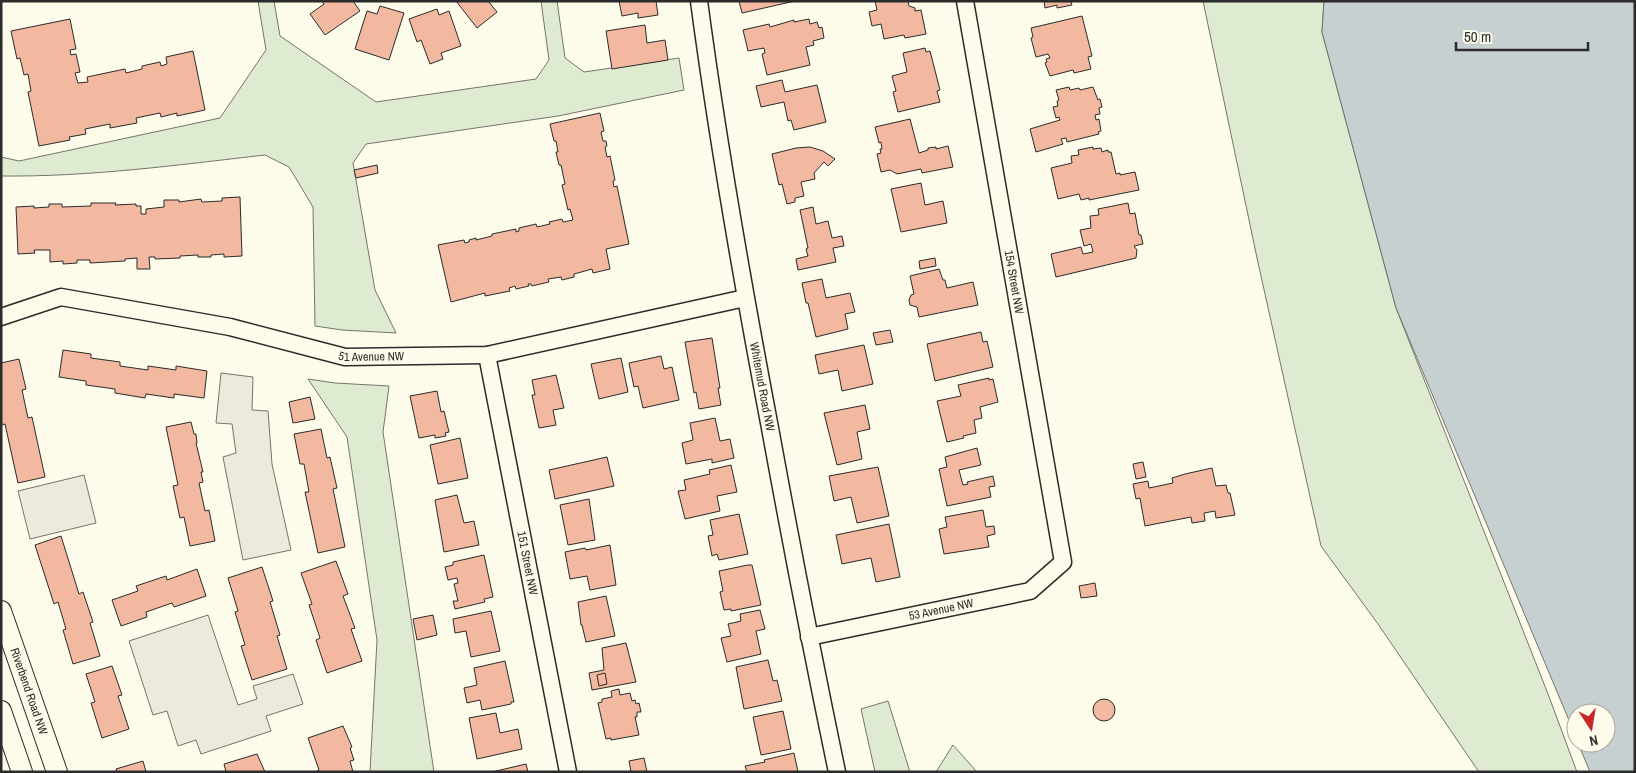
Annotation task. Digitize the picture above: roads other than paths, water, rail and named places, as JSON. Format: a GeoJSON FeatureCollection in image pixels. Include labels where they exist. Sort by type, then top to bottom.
{"type":"FeatureCollection","features":[{"type":"Feature","properties":{"kind":"street","name":"Whitemud Road NW"},"geometry":{"type":"LineString","coordinates":[[699,1],[746,298],[809,637],[837,772]]}},
{"type":"Feature","properties":{"kind":"street","name":"154 Street NW"},"geometry":{"type":"LineString","coordinates":[[965,1],[1063,562]]}},
{"type":"Feature","properties":{"kind":"street","name":"51 Avenue NW"},"geometry":{"type":"LineString","coordinates":[[1,317],[61,297],[230,327],[345,358],[487,355],[746,298]]}},
{"type":"Feature","properties":{"kind":"street","name":"151 Street NW"},"geometry":{"type":"LineString","coordinates":[[487,355],[568,772]]}},
{"type":"Feature","properties":{"kind":"street","name":"53 Avenue NW"},"geometry":{"type":"LineString","coordinates":[[809,637],[1030,592],[1063,562]]}},
{"type":"Feature","properties":{"kind":"street","name":"Riverbend Road NW"},"geometry":{"type":"LineString","coordinates":[[1,611],[56,768]]}},
{"type":"Feature","properties":{"kind":"street"},"geometry":{"type":"LineString","coordinates":[[1,712],[6,742],[23,772],[56,768]]}},
{"type":"Feature","properties":{"kind":"street"},"geometry":{"type":"LineString","coordinates":[[6,742],[43,730]]}}]}
